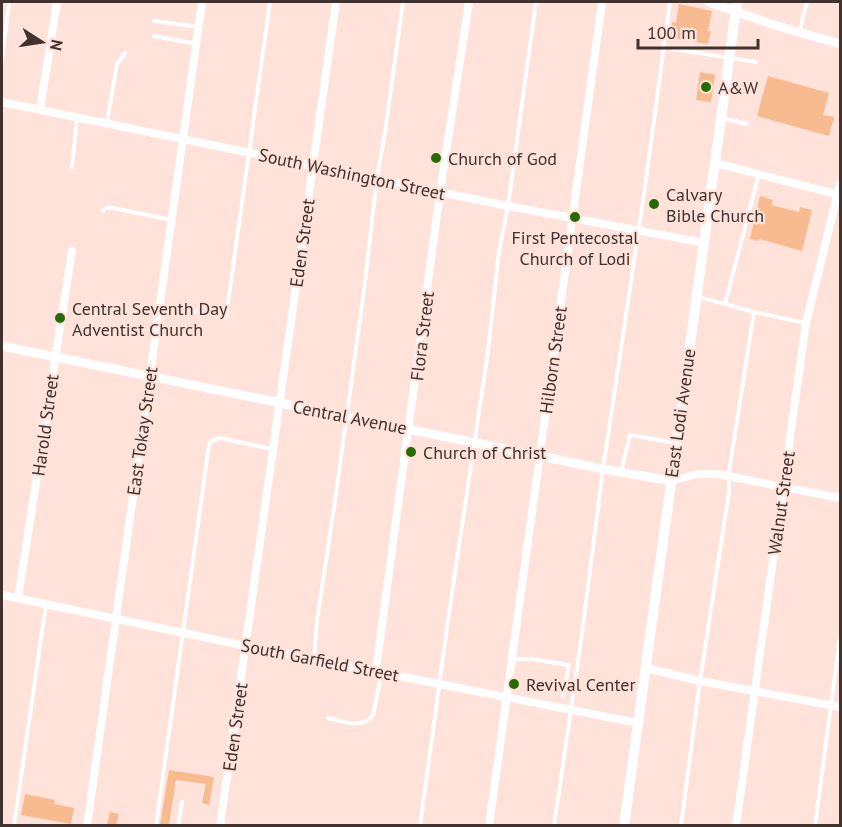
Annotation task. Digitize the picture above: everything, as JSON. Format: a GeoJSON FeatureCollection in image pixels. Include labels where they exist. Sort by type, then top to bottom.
{"type":"FeatureCollection","features":[{"type":"Feature","properties":{"kind":"main road","name":"East Lodi Avenue"},"geometry":{"type":"LineString","coordinates":[[624,825],[736,6]]}},
{"type":"Feature","properties":{"kind":"street"},"geometry":{"type":"LineString","coordinates":[[40,109],[57,2]]}},
{"type":"Feature","properties":{"kind":"street","name":"East Tokay Street"},"geometry":{"type":"LineString","coordinates":[[87,825],[202,2]]}},
{"type":"Feature","properties":{"kind":"street","name":"Eden Street"},"geometry":{"type":"LineString","coordinates":[[220,825],[336,2]]}},
{"type":"Feature","properties":{"kind":"street","name":"Flora Street"},"geometry":{"type":"LineString","coordinates":[[379,671],[440,192],[469,2]]}},
{"type":"Feature","properties":{"kind":"street","name":"Hilborn Street"},"geometry":{"type":"LineString","coordinates":[[489,825],[602,2]]}},
{"type":"Feature","properties":{"kind":"street"},"geometry":{"type":"LineString","coordinates":[[708,2],[736,6],[799,32],[840,44]]}},
{"type":"Feature","properties":{"kind":"street","name":"South Washington Street"},"geometry":{"type":"LineString","coordinates":[[2,102],[508,206],[704,243]]}},
{"type":"Feature","properties":{"kind":"street"},"geometry":{"type":"LineString","coordinates":[[715,163],[839,195]]}},
{"type":"Feature","properties":{"kind":"street","name":"Walnut Street"},"geometry":{"type":"LineString","coordinates":[[736,825],[806,323],[840,184]]}},
{"type":"Feature","properties":{"kind":"street","name":"Harold Street"},"geometry":{"type":"LineString","coordinates":[[18,598],[72,251]]}},
{"type":"Feature","properties":{"kind":"street","name":"Central Avenue"},"geometry":{"type":"LineString","coordinates":[[2,346],[150,378],[540,455],[603,470],[671,481],[698,474],[717,474],[840,498]]}},
{"type":"Feature","properties":{"kind":"street","name":"South Garfield Street"},"geometry":{"type":"LineString","coordinates":[[2,595],[246,646],[638,723]]}},
{"type":"Feature","properties":{"kind":"street"},"geometry":{"type":"LineString","coordinates":[[646,668],[700,681],[840,707]]}},
{"type":"Feature","properties":{"kind":"lane"},"geometry":{"type":"LineString","coordinates":[[2,58],[9,2]]}},
{"type":"Feature","properties":{"kind":"lane"},"geometry":{"type":"LineString","coordinates":[[160,305],[226,317],[270,2]]}},
{"type":"Feature","properties":{"kind":"lane"},"geometry":{"type":"LineString","coordinates":[[314,658],[316,621],[403,2]]}},
{"type":"Feature","properties":{"kind":"lane"},"geometry":{"type":"LineString","coordinates":[[420,825],[488,352],[499,251],[508,206],[536,2]]}},
{"type":"Feature","properties":{"kind":"lane"},"geometry":{"type":"LineString","coordinates":[[554,825],[670,2]]}},
{"type":"Feature","properties":{"kind":"lane"},"geometry":{"type":"LineString","coordinates":[[799,32],[807,2]]}},
{"type":"Feature","properties":{"kind":"lane"},"geometry":{"type":"LineString","coordinates":[[154,21],[199,27]]}},
{"type":"Feature","properties":{"kind":"lane"},"geometry":{"type":"LineString","coordinates":[[154,36],[197,44]]}},
{"type":"Feature","properties":{"kind":"lane"},"geometry":{"type":"LineString","coordinates":[[673,49],[756,62]]}},
{"type":"Feature","properties":{"kind":"lane"},"geometry":{"type":"LineString","coordinates":[[106,123],[117,64],[125,53]]}},
{"type":"Feature","properties":{"kind":"lane"},"geometry":{"type":"LineString","coordinates":[[72,168],[77,117]]}},
{"type":"Feature","properties":{"kind":"lane"},"geometry":{"type":"LineString","coordinates":[[721,118],[747,124]]}},
{"type":"Feature","properties":{"kind":"lane"},"geometry":{"type":"LineString","coordinates":[[725,304],[759,174]]}},
{"type":"Feature","properties":{"kind":"lane"},"geometry":{"type":"LineString","coordinates":[[103,211],[106,208],[113,208],[172,220]]}},
{"type":"Feature","properties":{"kind":"lane"},"geometry":{"type":"LineString","coordinates":[[696,297],[806,323]]}},
{"type":"Feature","properties":{"kind":"lane"},"geometry":{"type":"LineString","coordinates":[[681,825],[754,312]]}},
{"type":"Feature","properties":{"kind":"lane"},"geometry":{"type":"LineString","coordinates":[[621,472],[630,435],[676,443]]}},
{"type":"Feature","properties":{"kind":"lane"},"geometry":{"type":"LineString","coordinates":[[156,825],[209,445],[211,441],[219,438],[273,450]]}},
{"type":"Feature","properties":{"kind":"lane"},"geometry":{"type":"LineString","coordinates":[[14,825],[46,604]]}},
{"type":"Feature","properties":{"kind":"lane"},"geometry":{"type":"LineString","coordinates":[[815,825],[840,637]]}},
{"type":"Feature","properties":{"kind":"lane"},"geometry":{"type":"LineString","coordinates":[[510,659],[531,659],[569,665],[563,696]]}},
{"type":"Feature","properties":{"kind":"lane"},"geometry":{"type":"LineString","coordinates":[[328,718],[357,724],[369,720],[373,715],[379,671]]}},
{"type":"Feature","properties":{"kind":"lane"},"geometry":{"type":"LineString","coordinates":[[178,825],[182,802]]}},
{"type":"Feature","properties":{"kind":"building"},"geometry":{"type":"Polygon","coordinates":[[[679,4],[712,11],[708,44],[669,37],[672,22],[676,23],[679,4]]]}},
{"type":"Feature","properties":{"kind":"building","name":"A&W"},"geometry":{"type":"Polygon","coordinates":[[[700,72],[715,75],[711,102],[696,100],[700,72]]]}},
{"type":"Feature","properties":{"kind":"building"},"geometry":{"type":"Polygon","coordinates":[[[768,76],[829,93],[823,115],[834,117],[829,136],[757,116],[768,76]]]}},
{"type":"Feature","properties":{"kind":"building"},"geometry":{"type":"Polygon","coordinates":[[[760,196],[773,200],[771,205],[799,212],[800,207],[812,210],[802,251],[759,239],[758,241],[750,239],[760,196]]]}},
{"type":"Feature","properties":{"kind":"building"},"geometry":{"type":"Polygon","coordinates":[[[169,770],[214,777],[209,805],[202,803],[206,784],[176,780],[169,825],[160,825],[169,770]]]}},
{"type":"Feature","properties":{"kind":"building"},"geometry":{"type":"Polygon","coordinates":[[[25,794],[55,800],[54,804],[74,808],[71,824],[21,815],[25,794]]]}},
{"type":"Feature","properties":{"kind":"building"},"geometry":{"type":"Polygon","coordinates":[[[110,812],[119,814],[116,825],[107,825],[110,812]]]}},
{"type":"Feature","properties":{"kind":"place","name":"A&W"},"geometry":{"type":"Point","coordinates":[706,87]}},
{"type":"Feature","properties":{"kind":"place","name":"Church of God"},"geometry":{"type":"Point","coordinates":[436,158]}},
{"type":"Feature","properties":{"kind":"place","name":"Calvary Bible Church"},"geometry":{"type":"Point","coordinates":[654,204]}},
{"type":"Feature","properties":{"kind":"place","name":"First Pentecostal Church of Lodi"},"geometry":{"type":"Point","coordinates":[575,217]}},
{"type":"Feature","properties":{"kind":"place","name":"Central Seventh Day Adventist Church"},"geometry":{"type":"Point","coordinates":[60,318]}},
{"type":"Feature","properties":{"kind":"place","name":"Church of Christ"},"geometry":{"type":"Point","coordinates":[411,452]}},
{"type":"Feature","properties":{"kind":"place","name":"Revival Center"},"geometry":{"type":"Point","coordinates":[514,684]}}]}
